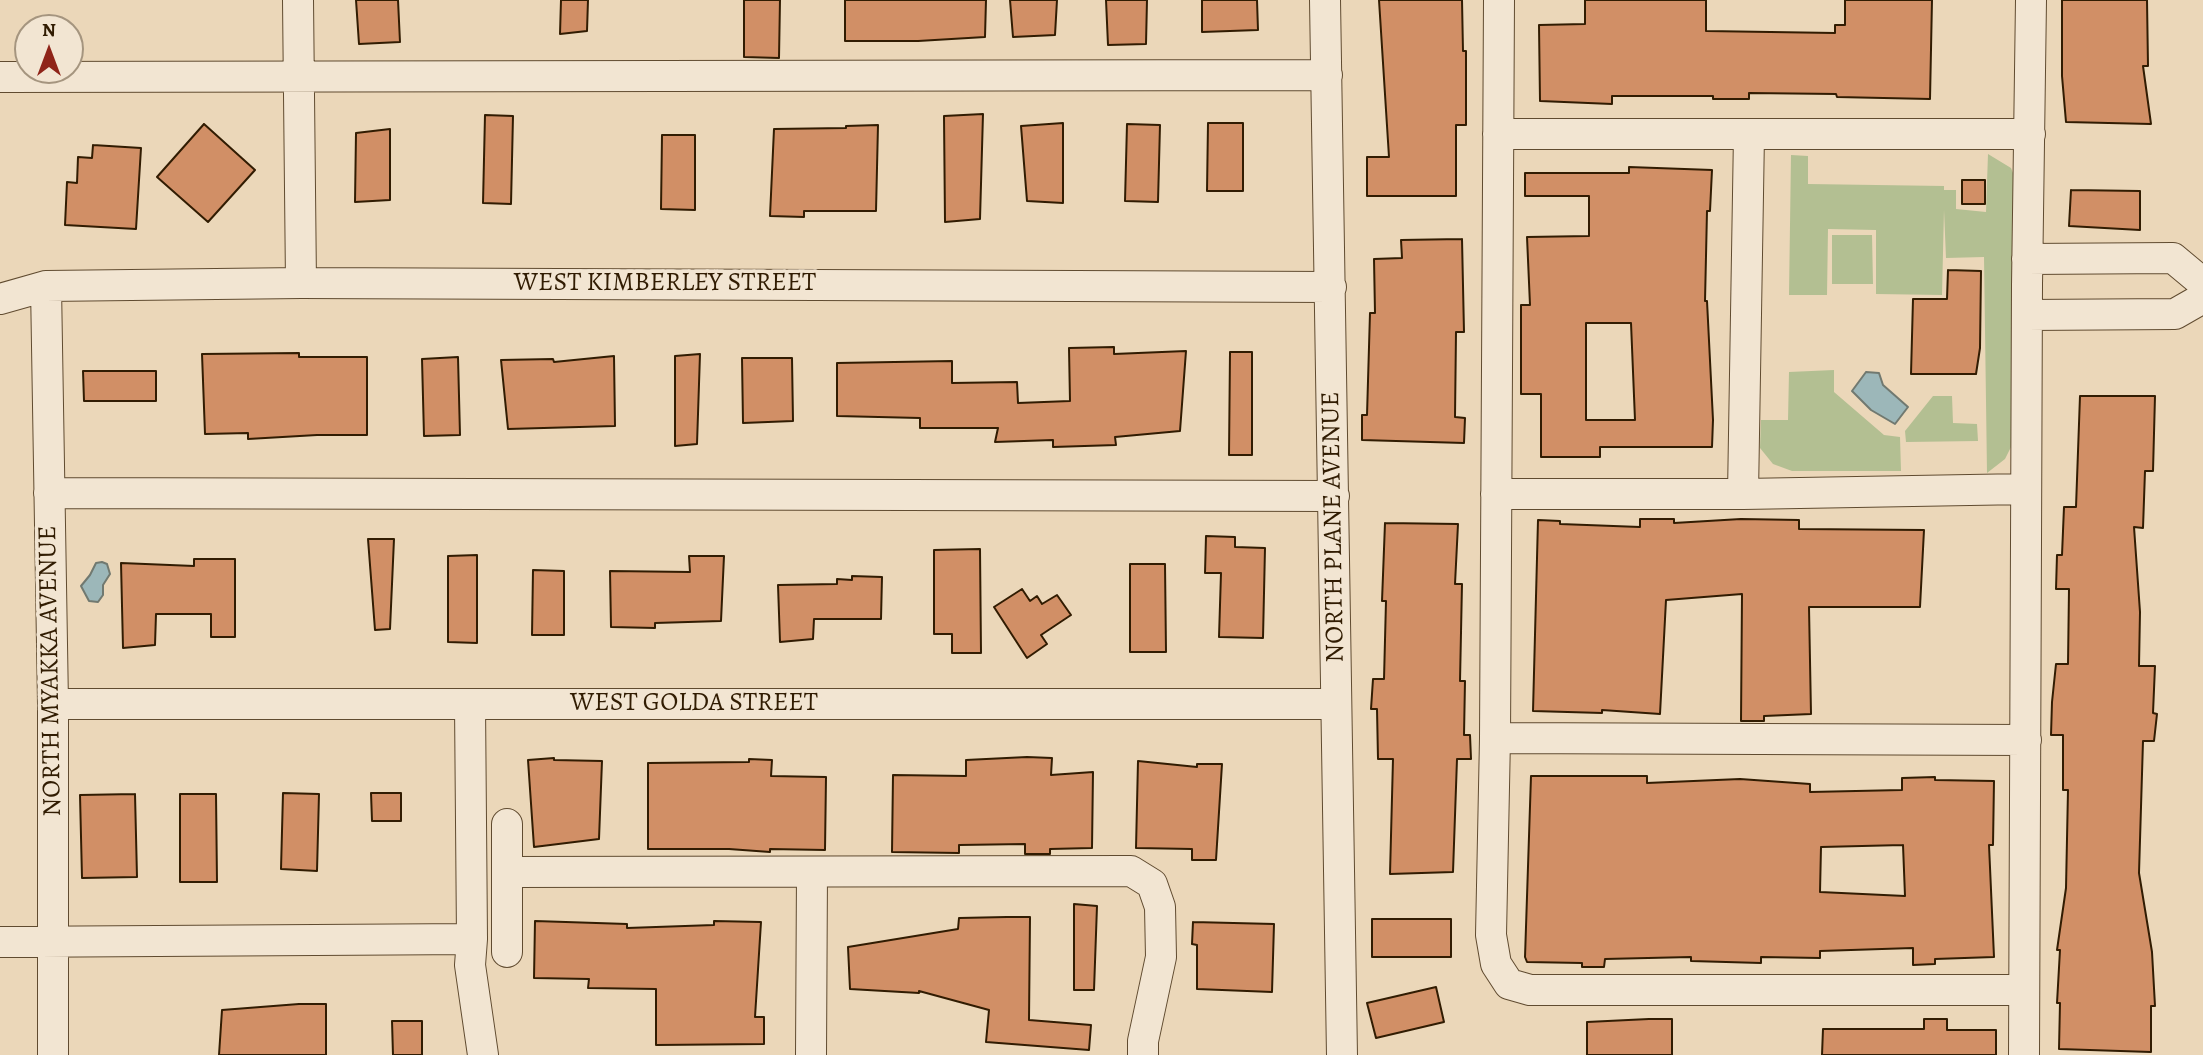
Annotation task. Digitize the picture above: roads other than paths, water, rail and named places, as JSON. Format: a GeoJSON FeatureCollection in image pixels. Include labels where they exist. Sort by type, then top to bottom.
{"type":"FeatureCollection","features":[{"type":"Feature","properties":{"kind":"street"},"geometry":{"type":"LineString","coordinates":[[298,0],[301,282]]}},
{"type":"Feature","properties":{"kind":"street","name":"NORTH PLANE AVENUE"},"geometry":{"type":"LineString","coordinates":[[1325,0],[1342,1055]]}},
{"type":"Feature","properties":{"kind":"street"},"geometry":{"type":"LineString","coordinates":[[1499,0],[1495,738],[1491,935],[1496,964],[1509,984],[1530,990],[2024,990]]}},
{"type":"Feature","properties":{"kind":"street"},"geometry":{"type":"LineString","coordinates":[[2024,1055],[2027,259],[2031,0]]}},
{"type":"Feature","properties":{"kind":"street"},"geometry":{"type":"LineString","coordinates":[[0,77],[1327,75]]}},
{"type":"Feature","properties":{"kind":"street"},"geometry":{"type":"LineString","coordinates":[[1498,134],[2030,134]]}},
{"type":"Feature","properties":{"kind":"street"},"geometry":{"type":"LineString","coordinates":[[1743,494],[1749,134]]}},
{"type":"Feature","properties":{"kind":"street"},"geometry":{"type":"LineString","coordinates":[[2027,259],[2173,258],[2203,283]]}},
{"type":"Feature","properties":{"kind":"street","name":"WEST KIMBERLEY STREET"},"geometry":{"type":"LineString","coordinates":[[0,299],[46,286],[301,282],[1331,287]]}},
{"type":"Feature","properties":{"kind":"street","name":"NORTH MYAKKA AVENUE"},"geometry":{"type":"LineString","coordinates":[[46,286],[53,704],[53,1055]]}},
{"type":"Feature","properties":{"kind":"street"},"geometry":{"type":"LineString","coordinates":[[2027,315],[2175,314],[2203,298]]}},
{"type":"Feature","properties":{"kind":"street"},"geometry":{"type":"LineString","coordinates":[[1496,494],[1743,494],[2026,489]]}},
{"type":"Feature","properties":{"kind":"street"},"geometry":{"type":"LineString","coordinates":[[50,493],[1334,496]]}},
{"type":"Feature","properties":{"kind":"street","name":"WEST GOLDA STREET"},"geometry":{"type":"LineString","coordinates":[[53,704],[1336,704]]}},
{"type":"Feature","properties":{"kind":"street"},"geometry":{"type":"LineString","coordinates":[[471,704],[470,965],[483,1055]]}},
{"type":"Feature","properties":{"kind":"street"},"geometry":{"type":"LineString","coordinates":[[1495,738],[2026,740]]}},
{"type":"Feature","properties":{"kind":"street"},"geometry":{"type":"LineString","coordinates":[[507,824],[507,952]]}},
{"type":"Feature","properties":{"kind":"street"},"geometry":{"type":"LineString","coordinates":[[507,872],[1131,871],[1152,884],[1160,907],[1161,957],[1143,1041],[1143,1055]]}},
{"type":"Feature","properties":{"kind":"street"},"geometry":{"type":"LineString","coordinates":[[811,1055],[812,872]]}},
{"type":"Feature","properties":{"kind":"street"},"geometry":{"type":"LineString","coordinates":[[0,942],[472,939]]}},
{"type":"Feature","properties":{"kind":"water"},"geometry":{"type":"Polygon","coordinates":[[[1866,372],[1879,373],[1883,385],[1908,407],[1895,424],[1871,410],[1852,391],[1866,372]]]}},
{"type":"Feature","properties":{"kind":"water"},"geometry":{"type":"Polygon","coordinates":[[[96,563],[107,564],[110,574],[103,585],[103,595],[98,602],[89,601],[81,586],[96,563]]]}}]}
